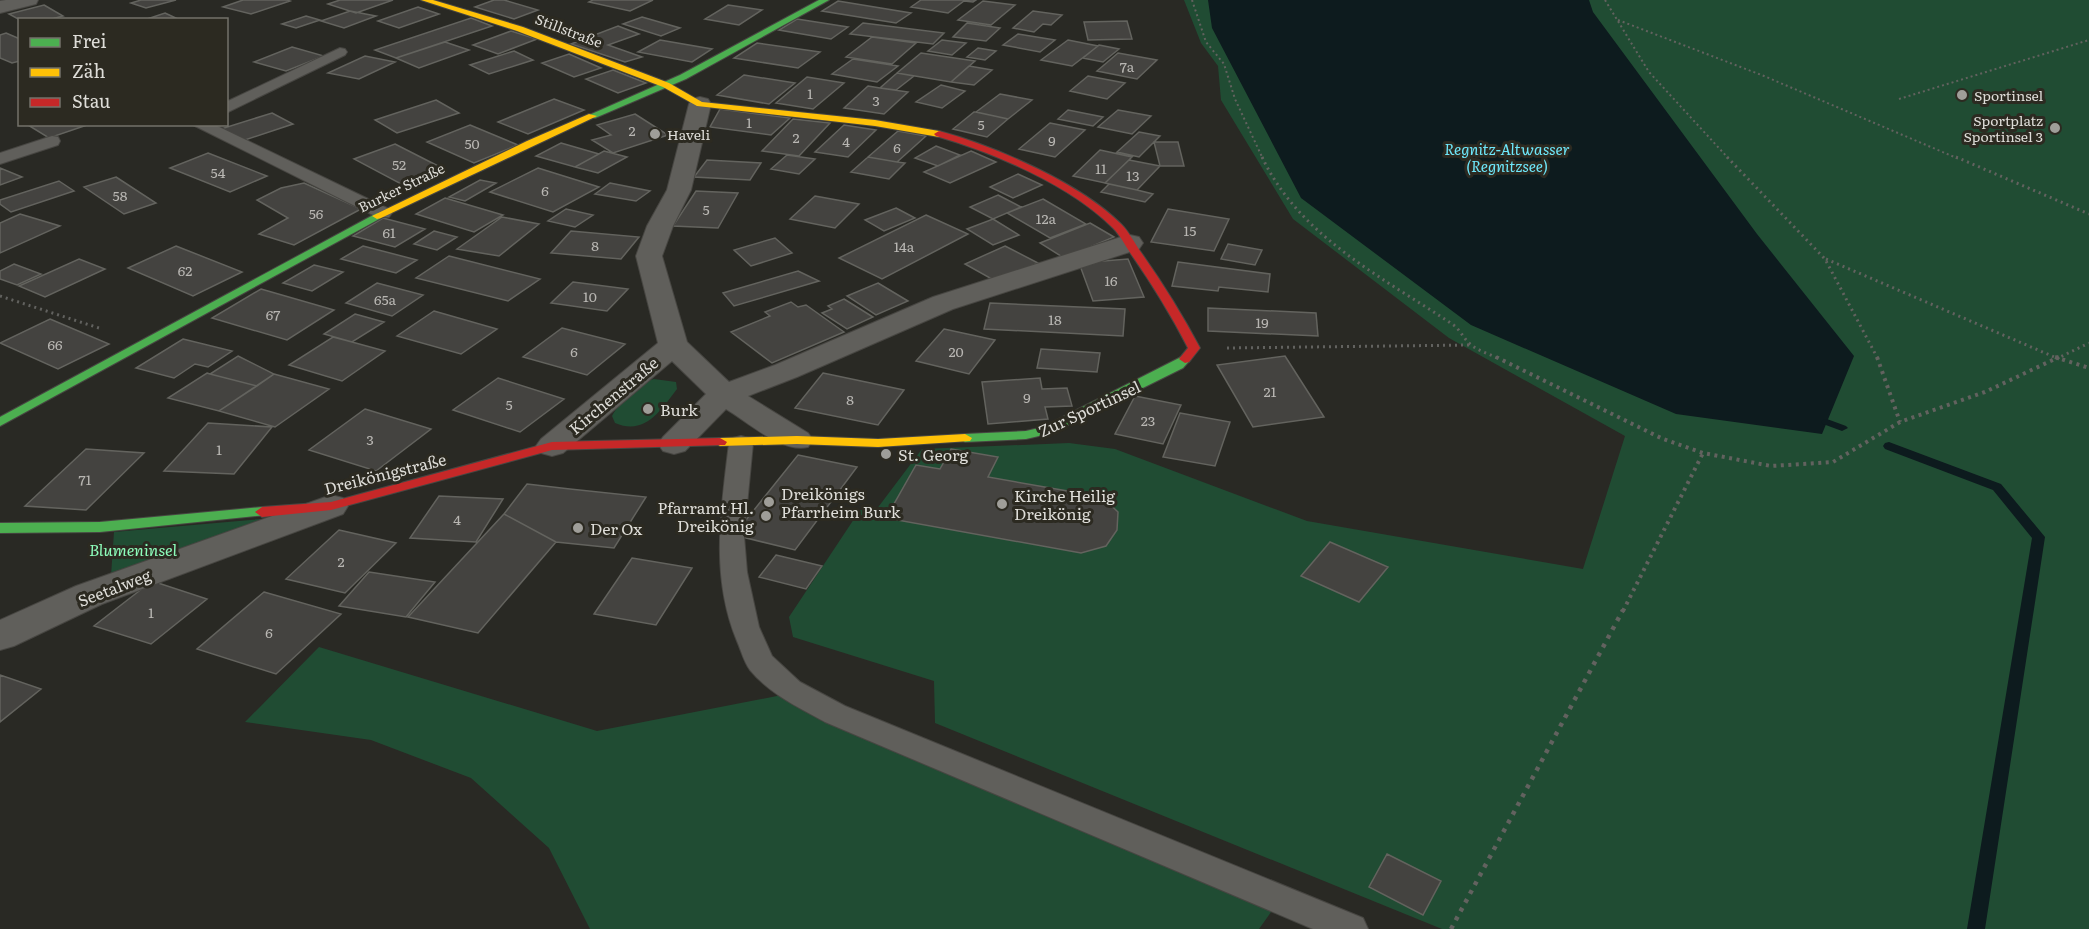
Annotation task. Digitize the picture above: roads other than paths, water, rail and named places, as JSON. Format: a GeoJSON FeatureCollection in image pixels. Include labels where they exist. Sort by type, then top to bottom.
{"type":"FeatureCollection","features":[{"type":"Feature","properties":{"kind":"street"},"geometry":{"type":"LineString","coordinates":[[0,7],[29,0]]}},
{"type":"Feature","properties":{"kind":"street","name":"Stillstraße"},"geometry":{"type":"LineString","coordinates":[[425,0],[520,29],[666,85]]}},
{"type":"Feature","properties":{"kind":"street","name":"Burker Straße"},"geometry":{"type":"LineString","coordinates":[[0,422],[383,213],[530,143],[666,85],[825,0]]}},
{"type":"Feature","properties":{"kind":"street"},"geometry":{"type":"LineString","coordinates":[[666,85],[700,104],[875,123],[942,134],[987,151],[1043,177],[1089,204],[1118,227],[1130,243],[943,303],[786,371],[724,394],[674,444]]}},
{"type":"Feature","properties":{"kind":"street","name":"Kirchenstraße"},"geometry":{"type":"LineString","coordinates":[[700,104],[679,190],[660,226],[649,256],[673,345],[724,394],[797,440]]}},
{"type":"Feature","properties":{"kind":"street","name":"Zur Sportinsel"},"geometry":{"type":"LineString","coordinates":[[741,443],[797,440],[878,443],[1037,433],[1179,365],[1194,348],[1173,306],[1130,243]]}},
{"type":"Feature","properties":{"kind":"street","name":"Kirchenstraße"},"geometry":{"type":"LineString","coordinates":[[552,446],[673,345]]}},
{"type":"Feature","properties":{"kind":"street","name":"Dreikönigstraße"},"geometry":{"type":"LineString","coordinates":[[0,528],[100,527],[331,506],[552,446],[741,443]]}},
{"type":"Feature","properties":{"kind":"street","name":"Seetalweg"},"geometry":{"type":"LineString","coordinates":[[0,636],[89,595],[331,506]]}},
{"type":"Feature","properties":{"kind":"lane"},"geometry":{"type":"LineString","coordinates":[[228,107],[340,52]]}},
{"type":"Feature","properties":{"kind":"lane"},"geometry":{"type":"LineString","coordinates":[[203,126],[383,213]]}},
{"type":"Feature","properties":{"kind":"lane"},"geometry":{"type":"LineString","coordinates":[[0,159],[52,141]]}},
{"type":"Feature","properties":{"kind":"lane"},"geometry":{"type":"LineString","coordinates":[[741,443],[730,536],[734,572],[745,627],[760,662],[790,690],[835,714],[1351,929]]}},
{"type":"Feature","properties":{"kind":"water","name":"Regnitz-Altwasser (Regnitzsee)"},"geometry":{"type":"Polygon","coordinates":[[[1208,0],[1589,0],[1593,12],[1757,234],[1854,356],[1822,434],[1676,414],[1471,325],[1301,198],[1212,28],[1208,0]]]}},
{"type":"Feature","properties":{"kind":"waterway"},"geometry":{"type":"LineString","coordinates":[[1827,422],[1842,428]]}},
{"type":"Feature","properties":{"kind":"waterway"},"geometry":{"type":"LineString","coordinates":[[1889,446],[1997,487],[2039,537],[1976,929]]}},
{"type":"Feature","properties":{"kind":"place","name":"Sportinsel"},"geometry":{"type":"Point","coordinates":[1962,95]}},
{"type":"Feature","properties":{"kind":"place","name":"Sportplatz Sportinsel 3"},"geometry":{"type":"Point","coordinates":[2055,128]}},
{"type":"Feature","properties":{"kind":"place","name":"Haveli"},"geometry":{"type":"Point","coordinates":[655,134]}},
{"type":"Feature","properties":{"kind":"place","name":"Burk"},"geometry":{"type":"Point","coordinates":[648,409]}},
{"type":"Feature","properties":{"kind":"place","name":"St. Georg"},"geometry":{"type":"Point","coordinates":[886,454]}},
{"type":"Feature","properties":{"kind":"place","name":"Dreikönigs Pfarrheim Burk"},"geometry":{"type":"Point","coordinates":[769,502]}},
{"type":"Feature","properties":{"kind":"place","name":"Kirche Heilig Dreikönig"},"geometry":{"type":"Point","coordinates":[1002,504]}},
{"type":"Feature","properties":{"kind":"place","name":"Pfarramt Hl. Dreikönig"},"geometry":{"type":"Point","coordinates":[766,516]}},
{"type":"Feature","properties":{"kind":"place","name":"Der Ox"},"geometry":{"type":"Point","coordinates":[578,528]}},
{"type":"Feature","properties":{"kind":"park label","name":"Blumeninsel"},"geometry":{"type":"Point","coordinates":[133,549]}}]}
